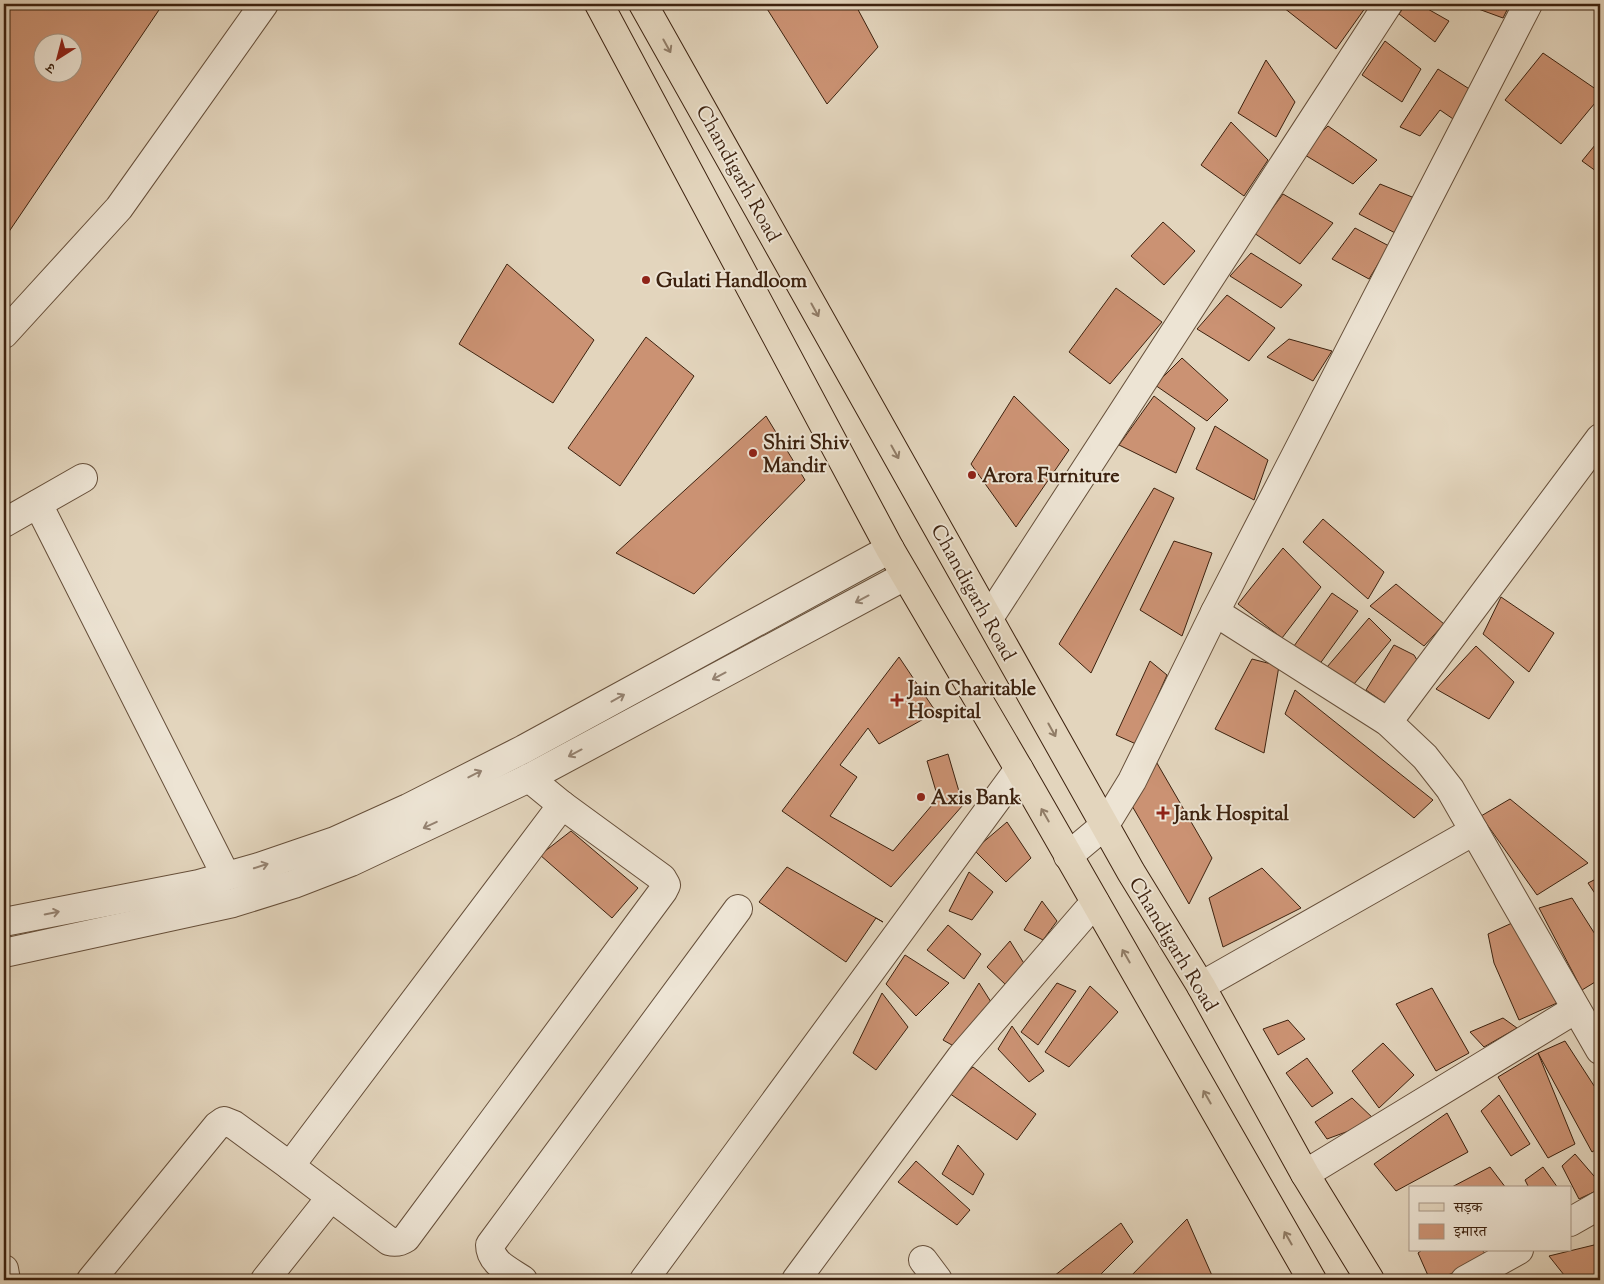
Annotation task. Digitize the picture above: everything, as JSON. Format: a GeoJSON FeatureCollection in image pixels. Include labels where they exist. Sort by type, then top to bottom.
{"type":"FeatureCollection","features":[{"type":"Feature","properties":{"kind":"main road"},"geometry":{"type":"LineString","coordinates":[[599,4],[905,576],[1019,768],[1312,1280]]}},
{"type":"Feature","properties":{"kind":"main road","name":"Chandigarh Road"},"geometry":{"type":"LineString","coordinates":[[644,4],[1131,872],[1201,986],[1305,1174],[1370,1280]]}},
{"type":"Feature","properties":{"kind":"street"},"geometry":{"type":"LineString","coordinates":[[4,334],[119,208],[264,4]]}},
{"type":"Feature","properties":{"kind":"street"},"geometry":{"type":"LineString","coordinates":[[989,618],[1388,4]]}},
{"type":"Feature","properties":{"kind":"street"},"geometry":{"type":"LineString","coordinates":[[1068,856],[1105,825],[1132,781],[1214,612],[1528,4]]}},
{"type":"Feature","properties":{"kind":"street"},"geometry":{"type":"LineString","coordinates":[[1388,722],[1600,438]]}},
{"type":"Feature","properties":{"kind":"street"},"geometry":{"type":"LineString","coordinates":[[4,523],[83,478]]}},
{"type":"Feature","properties":{"kind":"street"},"geometry":{"type":"LineString","coordinates":[[38,504],[226,876]]}},
{"type":"Feature","properties":{"kind":"street"},"geometry":{"type":"LineString","coordinates":[[4,922],[199,884],[260,867],[335,841],[408,808],[524,749],[890,549]]}},
{"type":"Feature","properties":{"kind":"street"},"geometry":{"type":"LineString","coordinates":[[4,953],[233,903],[294,884],[351,862],[529,778],[905,576]]}},
{"type":"Feature","properties":{"kind":"street"},"geometry":{"type":"LineString","coordinates":[[1214,612],[1388,722],[1425,756],[1450,788],[1600,1050]]}},
{"type":"Feature","properties":{"kind":"street"},"geometry":{"type":"LineString","coordinates":[[644,1280],[1019,768]]}},
{"type":"Feature","properties":{"kind":"street"},"geometry":{"type":"LineString","coordinates":[[91,1280],[217,1126],[224,1122],[234,1125],[389,1241],[401,1242],[406,1238],[666,885],[662,878],[562,805],[529,778]]}},
{"type":"Feature","properties":{"kind":"street"},"geometry":{"type":"LineString","coordinates":[[290,1166],[562,805]]}},
{"type":"Feature","properties":{"kind":"street"},"geometry":{"type":"LineString","coordinates":[[1201,986],[1474,831]]}},
{"type":"Feature","properties":{"kind":"street"},"geometry":{"type":"LineString","coordinates":[[796,1280],[961,1057],[1096,902]]}},
{"type":"Feature","properties":{"kind":"street"},"geometry":{"type":"LineString","coordinates":[[523,1280],[494,1259],[490,1253],[490,1245],[738,908]]}},
{"type":"Feature","properties":{"kind":"street"},"geometry":{"type":"LineString","coordinates":[[1305,1174],[1576,1009]]}},
{"type":"Feature","properties":{"kind":"street"},"geometry":{"type":"LineString","coordinates":[[264,1280],[330,1197]]}},
{"type":"Feature","properties":{"kind":"street"},"geometry":{"type":"LineString","coordinates":[[1572,1221],[1600,1205]]}},
{"type":"Feature","properties":{"kind":"street"},"geometry":{"type":"LineString","coordinates":[[1465,1280],[1515,1252]]}},
{"type":"Feature","properties":{"kind":"street"},"geometry":{"type":"LineString","coordinates":[[4,1269],[6,1280]]}},
{"type":"Feature","properties":{"kind":"building"},"geometry":{"type":"Polygon","coordinates":[[[4,4],[163,4],[4,239],[4,4]]]}},
{"type":"Feature","properties":{"kind":"building"},"geometry":{"type":"Polygon","coordinates":[[[764,4],[855,4],[878,47],[827,104],[764,4]]]}},
{"type":"Feature","properties":{"kind":"building"},"geometry":{"type":"Polygon","coordinates":[[[1279,4],[1368,4],[1336,49],[1279,4]]]}},
{"type":"Feature","properties":{"kind":"building"},"geometry":{"type":"Polygon","coordinates":[[[1406,4],[1419,4],[1449,21],[1435,42],[1399,14],[1406,4]]]}},
{"type":"Feature","properties":{"kind":"building"},"geometry":{"type":"Polygon","coordinates":[[[1475,4],[1510,4],[1503,18],[1473,7],[1475,4]]]}},
{"type":"Feature","properties":{"kind":"building"},"geometry":{"type":"Polygon","coordinates":[[[1385,41],[1421,69],[1402,102],[1362,75],[1385,41]]]}},
{"type":"Feature","properties":{"kind":"building"},"geometry":{"type":"Polygon","coordinates":[[[1543,53],[1600,92],[1600,97],[1561,144],[1505,100],[1543,53]]]}},
{"type":"Feature","properties":{"kind":"building"},"geometry":{"type":"Polygon","coordinates":[[[1266,60],[1295,102],[1276,137],[1238,113],[1266,60]]]}},
{"type":"Feature","properties":{"kind":"building"},"geometry":{"type":"Polygon","coordinates":[[[1438,69],[1471,90],[1459,123],[1440,110],[1420,136],[1400,127],[1438,69]]]}},
{"type":"Feature","properties":{"kind":"building"},"geometry":{"type":"Polygon","coordinates":[[[1231,122],[1268,160],[1244,196],[1201,165],[1231,122]]]}},
{"type":"Feature","properties":{"kind":"building"},"geometry":{"type":"Polygon","coordinates":[[[1328,126],[1377,160],[1353,184],[1300,152],[1328,126]]]}},
{"type":"Feature","properties":{"kind":"building"},"geometry":{"type":"Polygon","coordinates":[[[1600,139],[1600,174],[1582,161],[1600,139]]]}},
{"type":"Feature","properties":{"kind":"building"},"geometry":{"type":"Polygon","coordinates":[[[1380,184],[1417,199],[1399,235],[1359,214],[1380,184]]]}},
{"type":"Feature","properties":{"kind":"building"},"geometry":{"type":"Polygon","coordinates":[[[1283,194],[1333,223],[1300,264],[1254,233],[1283,194]]]}},
{"type":"Feature","properties":{"kind":"building"},"geometry":{"type":"Polygon","coordinates":[[[1163,222],[1195,251],[1164,285],[1131,256],[1163,222]]]}},
{"type":"Feature","properties":{"kind":"building"},"geometry":{"type":"Polygon","coordinates":[[[1355,228],[1389,246],[1369,279],[1332,259],[1355,228]]]}},
{"type":"Feature","properties":{"kind":"building"},"geometry":{"type":"Polygon","coordinates":[[[1251,253],[1302,285],[1281,308],[1230,276],[1251,253]]]}},
{"type":"Feature","properties":{"kind":"building"},"geometry":{"type":"Polygon","coordinates":[[[507,264],[594,340],[553,403],[459,344],[507,264]]]}},
{"type":"Feature","properties":{"kind":"building"},"geometry":{"type":"Polygon","coordinates":[[[1116,288],[1162,322],[1110,384],[1069,352],[1116,288]]]}},
{"type":"Feature","properties":{"kind":"building"},"geometry":{"type":"Polygon","coordinates":[[[1227,295],[1275,328],[1249,361],[1197,329],[1227,295]]]}},
{"type":"Feature","properties":{"kind":"building"},"geometry":{"type":"Polygon","coordinates":[[[646,337],[694,376],[620,486],[568,448],[646,337]]]}},
{"type":"Feature","properties":{"kind":"building"},"geometry":{"type":"Polygon","coordinates":[[[1289,339],[1332,351],[1313,381],[1267,357],[1289,339]]]}},
{"type":"Feature","properties":{"kind":"building"},"geometry":{"type":"Polygon","coordinates":[[[1182,358],[1228,400],[1207,421],[1155,385],[1182,358]]]}},
{"type":"Feature","properties":{"kind":"building"},"geometry":{"type":"Polygon","coordinates":[[[1014,396],[1069,450],[1016,527],[971,464],[1014,396]]]}},
{"type":"Feature","properties":{"kind":"building"},"geometry":{"type":"Polygon","coordinates":[[[1154,396],[1195,428],[1176,473],[1119,445],[1154,396]]]}},
{"type":"Feature","properties":{"kind":"building"},"geometry":{"type":"Polygon","coordinates":[[[766,416],[805,480],[694,594],[616,553],[766,416]]]}},
{"type":"Feature","properties":{"kind":"building"},"geometry":{"type":"Polygon","coordinates":[[[1215,426],[1268,460],[1254,500],[1196,469],[1215,426]]]}},
{"type":"Feature","properties":{"kind":"building"},"geometry":{"type":"Polygon","coordinates":[[[1154,488],[1174,498],[1091,673],[1059,644],[1154,488]]]}},
{"type":"Feature","properties":{"kind":"building"},"geometry":{"type":"Polygon","coordinates":[[[1323,519],[1384,572],[1368,599],[1303,542],[1323,519]]]}},
{"type":"Feature","properties":{"kind":"building"},"geometry":{"type":"Polygon","coordinates":[[[1174,541],[1212,553],[1182,636],[1140,610],[1174,541]]]}},
{"type":"Feature","properties":{"kind":"building"},"geometry":{"type":"Polygon","coordinates":[[[1283,548],[1321,587],[1282,638],[1238,604],[1283,548]]]}},
{"type":"Feature","properties":{"kind":"building"},"geometry":{"type":"Polygon","coordinates":[[[1396,584],[1444,624],[1424,646],[1370,606],[1396,584]]]}},
{"type":"Feature","properties":{"kind":"building"},"geometry":{"type":"Polygon","coordinates":[[[1332,593],[1358,611],[1319,665],[1294,646],[1332,593]]]}},
{"type":"Feature","properties":{"kind":"building"},"geometry":{"type":"Polygon","coordinates":[[[1501,597],[1554,633],[1529,672],[1483,634],[1501,597]]]}},
{"type":"Feature","properties":{"kind":"building"},"geometry":{"type":"Polygon","coordinates":[[[1369,618],[1391,640],[1354,684],[1327,667],[1369,618]]]}},
{"type":"Feature","properties":{"kind":"building"},"geometry":{"type":"Polygon","coordinates":[[[1394,645],[1414,655],[1417,660],[1389,706],[1366,690],[1394,645]]]}},
{"type":"Feature","properties":{"kind":"building"},"geometry":{"type":"Polygon","coordinates":[[[1476,646],[1514,682],[1489,719],[1436,689],[1476,646]]]}},
{"type":"Feature","properties":{"kind":"building"},"geometry":{"type":"Polygon","coordinates":[[[899,657],[936,712],[879,744],[868,728],[840,765],[857,777],[830,816],[893,851],[938,798],[927,761],[948,754],[963,805],[891,887],[782,811],[899,657]]]}},
{"type":"Feature","properties":{"kind":"building"},"geometry":{"type":"Polygon","coordinates":[[[1252,659],[1279,666],[1264,753],[1215,729],[1252,659]]]}},
{"type":"Feature","properties":{"kind":"building"},"geometry":{"type":"Polygon","coordinates":[[[1150,661],[1167,675],[1136,744],[1116,735],[1150,661]]]}},
{"type":"Feature","properties":{"kind":"building"},"geometry":{"type":"Polygon","coordinates":[[[1295,690],[1433,800],[1414,818],[1285,714],[1295,690]]]}},
{"type":"Feature","properties":{"kind":"building"},"geometry":{"type":"Polygon","coordinates":[[[1150,751],[1212,858],[1189,904],[1128,799],[1150,751]]]}},
{"type":"Feature","properties":{"kind":"building"},"geometry":{"type":"Polygon","coordinates":[[[1510,799],[1588,863],[1537,895],[1481,816],[1510,799]]]}},
{"type":"Feature","properties":{"kind":"building"},"geometry":{"type":"Polygon","coordinates":[[[1007,822],[1031,858],[1006,882],[974,850],[1007,822]]]}},
{"type":"Feature","properties":{"kind":"building"},"geometry":{"type":"Polygon","coordinates":[[[571,831],[638,888],[612,918],[540,855],[571,831]]]}},
{"type":"Feature","properties":{"kind":"building"},"geometry":{"type":"Polygon","coordinates":[[[787,867],[883,922],[876,918],[846,962],[759,902],[787,867]]]}},
{"type":"Feature","properties":{"kind":"building"},"geometry":{"type":"Polygon","coordinates":[[[1262,868],[1301,908],[1223,947],[1209,898],[1262,868]]]}},
{"type":"Feature","properties":{"kind":"building"},"geometry":{"type":"Polygon","coordinates":[[[969,872],[993,892],[972,920],[949,911],[969,872]]]}},
{"type":"Feature","properties":{"kind":"building"},"geometry":{"type":"Polygon","coordinates":[[[1600,877],[1600,901],[1588,883],[1600,877]]]}},
{"type":"Feature","properties":{"kind":"building"},"geometry":{"type":"Polygon","coordinates":[[[1572,898],[1600,942],[1600,979],[1582,990],[1539,908],[1572,898]]]}},
{"type":"Feature","properties":{"kind":"building"},"geometry":{"type":"Polygon","coordinates":[[[1042,901],[1057,921],[1043,940],[1024,930],[1042,901]]]}},
{"type":"Feature","properties":{"kind":"building"},"geometry":{"type":"Polygon","coordinates":[[[1512,923],[1557,1003],[1519,1020],[1494,963],[1488,934],[1512,923]]]}},
{"type":"Feature","properties":{"kind":"building"},"geometry":{"type":"Polygon","coordinates":[[[948,925],[981,954],[964,979],[927,950],[948,925]]]}},
{"type":"Feature","properties":{"kind":"building"},"geometry":{"type":"Polygon","coordinates":[[[1010,941],[1025,965],[1006,985],[987,967],[1010,941]]]}},
{"type":"Feature","properties":{"kind":"building"},"geometry":{"type":"Polygon","coordinates":[[[905,955],[949,983],[916,1016],[886,984],[905,955]]]}},
{"type":"Feature","properties":{"kind":"building"},"geometry":{"type":"Polygon","coordinates":[[[979,983],[991,1002],[959,1049],[943,1040],[979,983]]]}},
{"type":"Feature","properties":{"kind":"building"},"geometry":{"type":"Polygon","coordinates":[[[1057,983],[1076,991],[1038,1045],[1021,1032],[1057,983]]]}},
{"type":"Feature","properties":{"kind":"building"},"geometry":{"type":"Polygon","coordinates":[[[1090,986],[1118,1012],[1069,1067],[1045,1052],[1090,986]]]}},
{"type":"Feature","properties":{"kind":"building"},"geometry":{"type":"Polygon","coordinates":[[[1432,988],[1469,1053],[1436,1071],[1396,1004],[1432,988]]]}},
{"type":"Feature","properties":{"kind":"building"},"geometry":{"type":"Polygon","coordinates":[[[882,993],[908,1027],[876,1070],[853,1053],[882,993]]]}},
{"type":"Feature","properties":{"kind":"building"},"geometry":{"type":"Polygon","coordinates":[[[1503,1018],[1517,1028],[1484,1047],[1470,1032],[1503,1018]]]}},
{"type":"Feature","properties":{"kind":"building"},"geometry":{"type":"Polygon","coordinates":[[[1288,1020],[1305,1039],[1278,1055],[1263,1029],[1288,1020]]]}},
{"type":"Feature","properties":{"kind":"building"},"geometry":{"type":"Polygon","coordinates":[[[1012,1026],[1044,1071],[1029,1082],[998,1049],[1012,1026]]]}},
{"type":"Feature","properties":{"kind":"building"},"geometry":{"type":"Polygon","coordinates":[[[1565,1041],[1600,1095],[1600,1147],[1592,1152],[1538,1053],[1565,1041]]]}},
{"type":"Feature","properties":{"kind":"building"},"geometry":{"type":"Polygon","coordinates":[[[1383,1043],[1414,1075],[1379,1108],[1352,1071],[1383,1043]]]}},
{"type":"Feature","properties":{"kind":"building"},"geometry":{"type":"Polygon","coordinates":[[[1538,1053],[1575,1144],[1548,1158],[1498,1077],[1538,1053]]]}},
{"type":"Feature","properties":{"kind":"building"},"geometry":{"type":"Polygon","coordinates":[[[1307,1058],[1333,1093],[1312,1107],[1286,1073],[1307,1058]]]}},
{"type":"Feature","properties":{"kind":"building"},"geometry":{"type":"Polygon","coordinates":[[[973,1067],[1036,1114],[1017,1140],[946,1091],[973,1067]]]}},
{"type":"Feature","properties":{"kind":"building"},"geometry":{"type":"Polygon","coordinates":[[[1499,1095],[1530,1144],[1511,1156],[1481,1111],[1499,1095]]]}},
{"type":"Feature","properties":{"kind":"building"},"geometry":{"type":"Polygon","coordinates":[[[1352,1098],[1376,1121],[1327,1139],[1315,1122],[1352,1098]]]}},
{"type":"Feature","properties":{"kind":"building"},"geometry":{"type":"Polygon","coordinates":[[[1447,1113],[1468,1152],[1396,1191],[1374,1164],[1447,1113]]]}},
{"type":"Feature","properties":{"kind":"building"},"geometry":{"type":"Polygon","coordinates":[[[958,1145],[984,1174],[973,1195],[942,1174],[958,1145]]]}},
{"type":"Feature","properties":{"kind":"building"},"geometry":{"type":"Polygon","coordinates":[[[1575,1154],[1600,1183],[1600,1189],[1579,1199],[1562,1166],[1575,1154]]]}},
{"type":"Feature","properties":{"kind":"building"},"geometry":{"type":"Polygon","coordinates":[[[916,1161],[970,1210],[957,1225],[898,1182],[916,1161]]]}},
{"type":"Feature","properties":{"kind":"building"},"geometry":{"type":"Polygon","coordinates":[[[1490,1167],[1504,1186],[1454,1186],[1490,1167]]]}},
{"type":"Feature","properties":{"kind":"building"},"geometry":{"type":"Polygon","coordinates":[[[1543,1167],[1557,1186],[1528,1186],[1525,1180],[1543,1167]]]}},
{"type":"Feature","properties":{"kind":"building"},"geometry":{"type":"Polygon","coordinates":[[[1187,1219],[1214,1280],[1127,1280],[1187,1219]]]}},
{"type":"Feature","properties":{"kind":"building"},"geometry":{"type":"Polygon","coordinates":[[[1121,1223],[1133,1242],[1095,1280],[1049,1280],[1121,1223]]]}},
{"type":"Feature","properties":{"kind":"building"},"geometry":{"type":"Polygon","coordinates":[[[1594,1245],[1600,1256],[1600,1280],[1568,1280],[1549,1256],[1572,1252],[1572,1250],[1594,1245]]]}},
{"type":"Feature","properties":{"kind":"building"},"geometry":{"type":"Polygon","coordinates":[[[1484,1252],[1488,1257],[1437,1280],[1430,1280],[1418,1253],[1484,1252]]]}},
{"type":"Feature","properties":{"kind":"place","name":"Gulati Handloom"},"geometry":{"type":"Point","coordinates":[646,280]}},
{"type":"Feature","properties":{"kind":"place","name":"Shiri Shiv Mandir"},"geometry":{"type":"Point","coordinates":[753,453]}},
{"type":"Feature","properties":{"kind":"place","name":"Arora Furniture"},"geometry":{"type":"Point","coordinates":[972,475]}},
{"type":"Feature","properties":{"kind":"place","name":"Jain Charitable Hospital"},"geometry":{"type":"Point","coordinates":[897,700]}},
{"type":"Feature","properties":{"kind":"place","name":"Axis Bank"},"geometry":{"type":"Point","coordinates":[921,797]}},
{"type":"Feature","properties":{"kind":"place","name":"Jank Hospital"},"geometry":{"type":"Point","coordinates":[1163,813]}}]}
